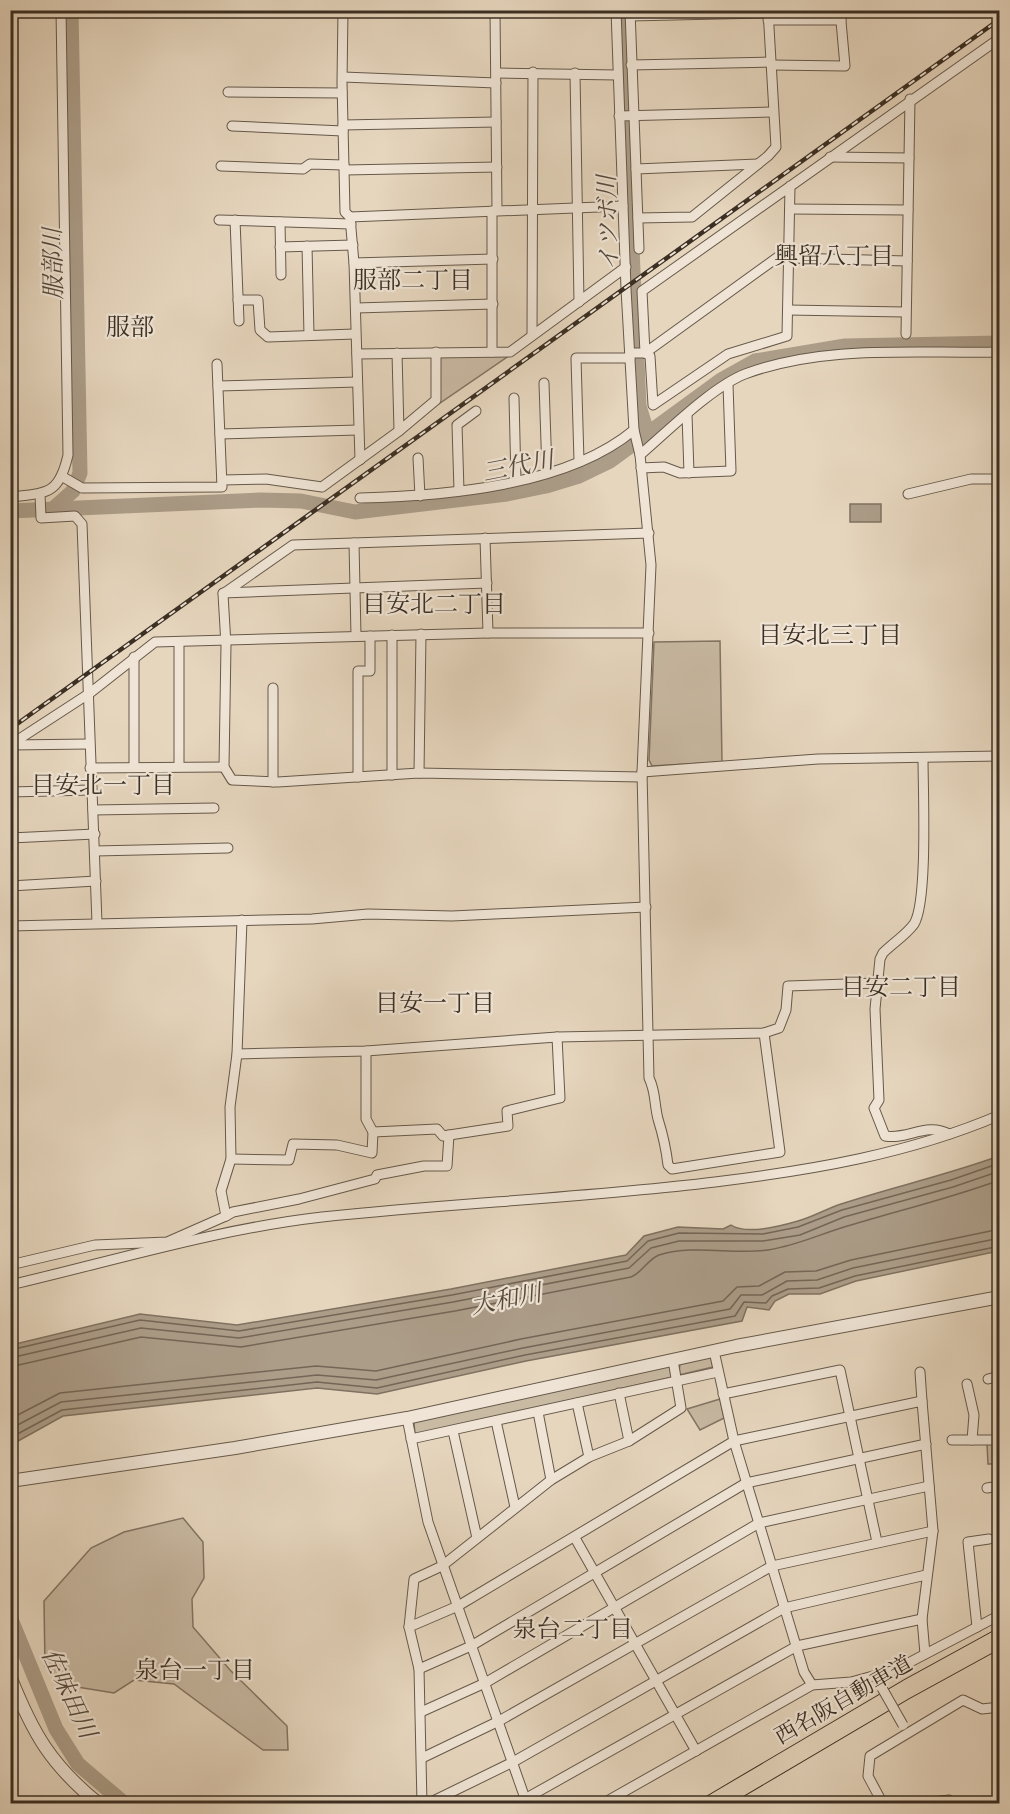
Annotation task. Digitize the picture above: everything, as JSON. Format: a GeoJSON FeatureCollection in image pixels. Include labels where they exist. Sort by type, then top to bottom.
{"type":"FeatureCollection","features":[{"type":"Feature","properties":{"kind":"highway","name":"西名阪自動車道"},"geometry":{"type":"LineString","coordinates":[[712,1803],[998,1646]]}},
{"type":"Feature","properties":{"kind":"highway","name":"西名阪自動車道"},"geometry":{"type":"LineString","coordinates":[[735,1803],[998,1646]]}},
{"type":"Feature","properties":{"kind":"street"},"geometry":{"type":"LineString","coordinates":[[10,496],[40,495],[53,489],[65,478],[68,455],[61,10]]}},
{"type":"Feature","properties":{"kind":"street"},"geometry":{"type":"LineString","coordinates":[[344,10],[342,93],[345,212],[350,220],[354,263],[360,460]]}},
{"type":"Feature","properties":{"kind":"street"},"geometry":{"type":"LineString","coordinates":[[492,352],[494,210],[497,167],[495,10]]}},
{"type":"Feature","properties":{"kind":"street"},"geometry":{"type":"LineString","coordinates":[[616,10],[617,75],[636,169],[639,249]]}},
{"type":"Feature","properties":{"kind":"street"},"geometry":{"type":"LineString","coordinates":[[631,65],[770,63],[845,66],[841,15],[630,14],[631,65],[626,116],[623,206],[634,430],[640,454],[649,533],[649,633],[642,775],[647,1035],[649,1078],[656,1092],[658,1118],[665,1135],[668,1165],[672,1169],[780,1152],[764,1033]]}},
{"type":"Feature","properties":{"kind":"street"},"geometry":{"type":"LineString","coordinates":[[638,218],[692,217],[758,165],[776,147],[768,14]]}},
{"type":"Feature","properties":{"kind":"street"},"geometry":{"type":"LineString","coordinates":[[645,353],[642,291],[999,38]]}},
{"type":"Feature","properties":{"kind":"street"},"geometry":{"type":"LineString","coordinates":[[343,78],[496,78],[533,72],[617,75]]}},
{"type":"Feature","properties":{"kind":"street"},"geometry":{"type":"LineString","coordinates":[[532,335],[533,72]]}},
{"type":"Feature","properties":{"kind":"street"},"geometry":{"type":"LineString","coordinates":[[575,74],[579,302]]}},
{"type":"Feature","properties":{"kind":"street"},"geometry":{"type":"LineString","coordinates":[[228,92],[342,93]]}},
{"type":"Feature","properties":{"kind":"street"},"geometry":{"type":"LineString","coordinates":[[906,334],[910,99]]}},
{"type":"Feature","properties":{"kind":"street"},"geometry":{"type":"LineString","coordinates":[[626,116],[773,112]]}},
{"type":"Feature","properties":{"kind":"street"},"geometry":{"type":"LineString","coordinates":[[232,126],[343,128],[496,122]]}},
{"type":"Feature","properties":{"kind":"street"},"geometry":{"type":"LineString","coordinates":[[830,157],[909,159]]}},
{"type":"Feature","properties":{"kind":"street"},"geometry":{"type":"LineString","coordinates":[[221,166],[303,169],[310,164],[344,167],[497,167]]}},
{"type":"Feature","properties":{"kind":"street"},"geometry":{"type":"LineString","coordinates":[[636,169],[758,165]]}},
{"type":"Feature","properties":{"kind":"street"},"geometry":{"type":"LineString","coordinates":[[645,353],[650,356],[653,405],[728,354],[780,341],[787,336],[790,186]]}},
{"type":"Feature","properties":{"kind":"street"},"geometry":{"type":"LineString","coordinates":[[219,220],[280,222],[350,220],[533,208],[623,206]]}},
{"type":"Feature","properties":{"kind":"street"},"geometry":{"type":"LineString","coordinates":[[790,209],[908,210]]}},
{"type":"Feature","properties":{"kind":"street"},"geometry":{"type":"LineString","coordinates":[[236,220],[239,321]]}},
{"type":"Feature","properties":{"kind":"street"},"geometry":{"type":"LineString","coordinates":[[280,222],[281,275]]}},
{"type":"Feature","properties":{"kind":"street"},"geometry":{"type":"LineString","coordinates":[[280,247],[352,245]]}},
{"type":"Feature","properties":{"kind":"street"},"geometry":{"type":"LineString","coordinates":[[307,246],[309,335]]}},
{"type":"Feature","properties":{"kind":"street"},"geometry":{"type":"LineString","coordinates":[[579,461],[576,358],[630,356],[645,353],[789,254],[907,261]]}},
{"type":"Feature","properties":{"kind":"street"},"geometry":{"type":"LineString","coordinates":[[354,263],[493,259]]}},
{"type":"Feature","properties":{"kind":"street"},"geometry":{"type":"LineString","coordinates":[[357,354],[510,352],[626,267]]}},
{"type":"Feature","properties":{"kind":"street"},"geometry":{"type":"LineString","coordinates":[[238,300],[258,300],[260,330],[268,337],[355,334]]}},
{"type":"Feature","properties":{"kind":"street"},"geometry":{"type":"LineString","coordinates":[[356,308],[493,304]]}},
{"type":"Feature","properties":{"kind":"street"},"geometry":{"type":"LineString","coordinates":[[788,310],[906,312]]}},
{"type":"Feature","properties":{"kind":"street"},"geometry":{"type":"LineString","coordinates":[[222,480],[266,479],[322,488],[399,431],[436,400],[436,352]]}},
{"type":"Feature","properties":{"kind":"street"},"geometry":{"type":"LineString","coordinates":[[640,454],[687,415],[745,375],[785,364],[827,357],[862,354],[999,352]]}},
{"type":"Feature","properties":{"kind":"street"},"geometry":{"type":"LineString","coordinates":[[398,353],[399,431]]}},
{"type":"Feature","properties":{"kind":"street"},"geometry":{"type":"LineString","coordinates":[[65,478],[82,488],[222,487],[217,364]]}},
{"type":"Feature","properties":{"kind":"street"},"geometry":{"type":"LineString","coordinates":[[218,386],[357,382]]}},
{"type":"Feature","properties":{"kind":"street"},"geometry":{"type":"LineString","coordinates":[[544,383],[547,472]]}},
{"type":"Feature","properties":{"kind":"street"},"geometry":{"type":"LineString","coordinates":[[641,468],[664,467],[680,473],[731,471],[728,385]]}},
{"type":"Feature","properties":{"kind":"street"},"geometry":{"type":"LineString","coordinates":[[514,398],[516,481]]}},
{"type":"Feature","properties":{"kind":"street"},"geometry":{"type":"LineString","coordinates":[[459,491],[457,425],[476,411]]}},
{"type":"Feature","properties":{"kind":"street"},"geometry":{"type":"LineString","coordinates":[[687,415],[689,473]]}},
{"type":"Feature","properties":{"kind":"street"},"geometry":{"type":"LineString","coordinates":[[220,434],[358,430]]}},
{"type":"Feature","properties":{"kind":"street"},"geometry":{"type":"LineString","coordinates":[[360,498],[420,496],[516,481],[607,450],[634,430]]}},
{"type":"Feature","properties":{"kind":"street"},"geometry":{"type":"LineString","coordinates":[[418,458],[420,496]]}},
{"type":"Feature","properties":{"kind":"street"},"geometry":{"type":"LineString","coordinates":[[908,494],[971,479],[999,479]]}},
{"type":"Feature","properties":{"kind":"street"},"geometry":{"type":"LineString","coordinates":[[40,495],[41,518],[75,516],[82,524],[97,924]]}},
{"type":"Feature","properties":{"kind":"street"},"geometry":{"type":"LineString","coordinates":[[223,593],[293,544],[649,533]]}},
{"type":"Feature","properties":{"kind":"street"},"geometry":{"type":"LineString","coordinates":[[485,538],[488,633]]}},
{"type":"Feature","properties":{"kind":"street"},"geometry":{"type":"LineString","coordinates":[[354,543],[356,636]]}},
{"type":"Feature","properties":{"kind":"street"},"geometry":{"type":"LineString","coordinates":[[223,593],[487,583]]}},
{"type":"Feature","properties":{"kind":"street"},"geometry":{"type":"LineString","coordinates":[[223,593],[224,767],[232,780],[273,782],[419,773],[642,775],[818,759],[999,756]]}},
{"type":"Feature","properties":{"kind":"street"},"geometry":{"type":"LineString","coordinates":[[11,745],[90,693],[155,642],[225,638],[421,634],[649,633]]}},
{"type":"Feature","properties":{"kind":"street"},"geometry":{"type":"LineString","coordinates":[[419,773],[421,634]]}},
{"type":"Feature","properties":{"kind":"street"},"geometry":{"type":"LineString","coordinates":[[392,635],[392,775]]}},
{"type":"Feature","properties":{"kind":"street"},"geometry":{"type":"LineString","coordinates":[[358,777],[358,671],[370,671],[370,636]]}},
{"type":"Feature","properties":{"kind":"street"},"geometry":{"type":"LineString","coordinates":[[179,642],[179,766]]}},
{"type":"Feature","properties":{"kind":"street"},"geometry":{"type":"LineString","coordinates":[[134,657],[134,767]]}},
{"type":"Feature","properties":{"kind":"street"},"geometry":{"type":"LineString","coordinates":[[273,688],[273,782]]}},
{"type":"Feature","properties":{"kind":"street"},"geometry":{"type":"LineString","coordinates":[[11,745],[89,744]]}},
{"type":"Feature","properties":{"kind":"street"},"geometry":{"type":"LineString","coordinates":[[923,758],[924,846],[915,923],[883,953],[877,983],[875,1038],[879,1100],[873,1108],[885,1136],[893,1137],[928,1128],[949,1134]]}},
{"type":"Feature","properties":{"kind":"street"},"geometry":{"type":"LineString","coordinates":[[90,768],[224,767]]}},
{"type":"Feature","properties":{"kind":"street"},"geometry":{"type":"LineString","coordinates":[[10,792],[92,790]]}},
{"type":"Feature","properties":{"kind":"street"},"geometry":{"type":"LineString","coordinates":[[93,810],[214,808]]}},
{"type":"Feature","properties":{"kind":"street"},"geometry":{"type":"LineString","coordinates":[[10,838],[95,834]]}},
{"type":"Feature","properties":{"kind":"street"},"geometry":{"type":"LineString","coordinates":[[95,851],[228,848]]}},
{"type":"Feature","properties":{"kind":"street"},"geometry":{"type":"LineString","coordinates":[[10,886],[96,881]]}},
{"type":"Feature","properties":{"kind":"street"},"geometry":{"type":"LineString","coordinates":[[10,926],[312,919],[368,914],[452,916],[646,907]]}},
{"type":"Feature","properties":{"kind":"street"},"geometry":{"type":"LineString","coordinates":[[226,1216],[221,1191],[231,1159],[230,1107],[237,1054],[242,920]]}},
{"type":"Feature","properties":{"kind":"street"},"geometry":{"type":"LineString","coordinates":[[237,1054],[366,1051],[557,1037],[764,1033],[779,1028],[784,1018],[788,986],[877,983]]}},
{"type":"Feature","properties":{"kind":"street"},"geometry":{"type":"LineString","coordinates":[[373,1132],[438,1129],[443,1136],[508,1126],[507,1111],[560,1098],[557,1037]]}},
{"type":"Feature","properties":{"kind":"street"},"geometry":{"type":"LineString","coordinates":[[231,1159],[289,1160],[293,1144],[337,1145],[372,1153],[373,1132],[366,1119],[366,1051]]}},
{"type":"Feature","properties":{"kind":"street"},"geometry":{"type":"LineString","coordinates":[[10,1285],[167,1245],[244,1229],[321,1218],[546,1200],[799,1171],[889,1152],[949,1134],[999,1115]]}},
{"type":"Feature","properties":{"kind":"street"},"geometry":{"type":"LineString","coordinates":[[10,1265],[95,1245],[167,1245],[233,1212],[352,1186],[375,1179],[377,1175],[423,1166],[447,1166],[449,1135]]}},
{"type":"Feature","properties":{"kind":"street"},"geometry":{"type":"LineString","coordinates":[[10,1481],[235,1448],[407,1418],[714,1351],[999,1297]]}},
{"type":"Feature","properties":{"kind":"street"},"geometry":{"type":"LineString","coordinates":[[714,1351],[746,1483],[804,1672],[812,1685]]}},
{"type":"Feature","properties":{"kind":"street"},"geometry":{"type":"LineString","coordinates":[[422,1803],[422,1712],[419,1669],[409,1628],[414,1580],[442,1566],[551,1480],[589,1457],[629,1441],[681,1408],[673,1360]]}},
{"type":"Feature","properties":{"kind":"street"},"geometry":{"type":"LineString","coordinates":[[723,1394],[840,1370],[877,1542]]}},
{"type":"Feature","properties":{"kind":"street"},"geometry":{"type":"LineString","coordinates":[[920,1371],[933,1531],[922,1619],[925,1654]]}},
{"type":"Feature","properties":{"kind":"street"},"geometry":{"type":"LineString","coordinates":[[411,1438],[453,1431],[676,1379],[718,1372]]}},
{"type":"Feature","properties":{"kind":"street"},"geometry":{"type":"LineString","coordinates":[[988,1379],[999,1376]]}},
{"type":"Feature","properties":{"kind":"street"},"geometry":{"type":"LineString","coordinates":[[967,1384],[974,1415],[972,1440]]}},
{"type":"Feature","properties":{"kind":"street"},"geometry":{"type":"LineString","coordinates":[[619,1393],[629,1441]]}},
{"type":"Feature","properties":{"kind":"street"},"geometry":{"type":"LineString","coordinates":[[409,1628],[458,1606],[734,1441],[922,1401]]}},
{"type":"Feature","properties":{"kind":"street"},"geometry":{"type":"LineString","coordinates":[[577,1402],[589,1457]]}},
{"type":"Feature","properties":{"kind":"street"},"geometry":{"type":"LineString","coordinates":[[538,1412],[551,1480]]}},
{"type":"Feature","properties":{"kind":"street"},"geometry":{"type":"LineString","coordinates":[[407,1418],[428,1522],[513,1762],[523,1802],[797,1646],[922,1619]]}},
{"type":"Feature","properties":{"kind":"street"},"geometry":{"type":"LineString","coordinates":[[496,1421],[515,1507]]}},
{"type":"Feature","properties":{"kind":"street"},"geometry":{"type":"LineString","coordinates":[[453,1431],[477,1539]]}},
{"type":"Feature","properties":{"kind":"street"},"geometry":{"type":"LineString","coordinates":[[952,1440],[999,1440]]}},
{"type":"Feature","properties":{"kind":"street"},"geometry":{"type":"LineString","coordinates":[[419,1669],[471,1646],[746,1483],[926,1444]]}},
{"type":"Feature","properties":{"kind":"street"},"geometry":{"type":"LineString","coordinates":[[422,1712],[484,1683],[759,1523],[929,1486]]}},
{"type":"Feature","properties":{"kind":"street"},"geometry":{"type":"LineString","coordinates":[[987,1488],[999,1486]]}},
{"type":"Feature","properties":{"kind":"street"},"geometry":{"type":"LineString","coordinates":[[422,1758],[499,1721],[772,1566],[933,1531]]}},
{"type":"Feature","properties":{"kind":"street"},"geometry":{"type":"LineString","coordinates":[[575,1538],[696,1751]]}},
{"type":"Feature","properties":{"kind":"street"},"geometry":{"type":"LineString","coordinates":[[977,1628],[968,1542],[990,1539]]}},
{"type":"Feature","properties":{"kind":"street"},"geometry":{"type":"LineString","coordinates":[[427,1803],[513,1762],[784,1608],[926,1575]]}},
{"type":"Feature","properties":{"kind":"street"},"geometry":{"type":"LineString","coordinates":[[602,1803],[812,1685],[852,1682],[895,1670],[999,1615]]}},
{"type":"Feature","properties":{"kind":"street"},"geometry":{"type":"LineString","coordinates":[[10,1676],[33,1725],[56,1765],[99,1803]]}},
{"type":"Feature","properties":{"kind":"street"},"geometry":{"type":"LineString","coordinates":[[877,1676],[905,1728]]}},
{"type":"Feature","properties":{"kind":"street"},"geometry":{"type":"LineString","coordinates":[[883,1803],[868,1776],[870,1756],[905,1728],[963,1700],[982,1709],[999,1707]]}},
{"type":"Feature","properties":{"kind":"street"},"geometry":{"type":"LineString","coordinates":[[916,1803],[950,1800],[950,1803]]}},
{"type":"Feature","properties":{"kind":"shaded area"},"geometry":{"type":"Polygon","coordinates":[[[440,355],[510,355],[440,403],[440,355]]]}},
{"type":"Feature","properties":{"kind":"shaded area"},"geometry":{"type":"Polygon","coordinates":[[[720,641],[722,762],[652,766],[649,760],[654,642],[720,641]]]}},
{"type":"Feature","properties":{"kind":"shaded area"},"geometry":{"type":"Polygon","coordinates":[[[711,1358],[713,1367],[679,1375],[680,1362],[711,1358]]]}},
{"type":"Feature","properties":{"kind":"shaded area"},"geometry":{"type":"Polygon","coordinates":[[[667,1365],[670,1367],[672,1377],[415,1435],[414,1423],[416,1421],[667,1365]]]}},
{"type":"Feature","properties":{"kind":"shaded area"},"geometry":{"type":"Polygon","coordinates":[[[720,1399],[724,1418],[700,1430],[687,1409],[720,1399]]]}},
{"type":"Feature","properties":{"kind":"shaded area"},"geometry":{"type":"Polygon","coordinates":[[[987,1444],[999,1445],[999,1464],[988,1464],[987,1444]]]}},
{"type":"Feature","properties":{"kind":"shaded area"},"geometry":{"type":"Polygon","coordinates":[[[183,1518],[203,1542],[204,1578],[192,1599],[193,1627],[230,1670],[287,1726],[288,1750],[263,1750],[174,1684],[134,1680],[114,1693],[65,1685],[45,1666],[44,1601],[91,1548],[124,1532],[183,1518]]]}},
{"type":"Feature","properties":{"kind":"water"},"geometry":{"type":"Polygon","coordinates":[[[850,504],[881,504],[881,522],[850,522],[850,504]]]}},
{"type":"Feature","properties":{"kind":"water","name":"大和川"},"geometry":{"type":"Polygon","coordinates":[[[999,1156],[999,1251],[856,1281],[820,1294],[789,1294],[775,1301],[769,1310],[747,1307],[742,1321],[526,1361],[377,1394],[317,1388],[63,1416],[11,1445],[11,1345],[140,1314],[237,1325],[451,1289],[626,1255],[644,1236],[678,1227],[723,1229],[731,1225],[745,1229],[764,1229],[782,1225],[841,1204],[999,1156]]]}},
{"type":"Feature","properties":{"kind":"waterway","name":"服部川"},"geometry":{"type":"LineString","coordinates":[[55,507],[73,491],[80,473],[71,10]]}},
{"type":"Feature","properties":{"kind":"waterway","name":"イツボ川"},"geometry":{"type":"LineString","coordinates":[[626,10],[625,90],[639,406],[647,432]]}},
{"type":"Feature","properties":{"kind":"waterway","name":"三代川"},"geometry":{"type":"LineString","coordinates":[[10,511],[260,500],[301,501],[355,512],[507,494],[579,476],[610,461],[721,380],[755,361],[845,346],[1000,343]]}},
{"type":"Feature","properties":{"kind":"waterway","name":"佐味田川"},"geometry":{"type":"LineString","coordinates":[[10,1617],[56,1729],[78,1764],[125,1804]]}},
{"type":"Feature","properties":{"kind":"railway"},"geometry":{"type":"LineString","coordinates":[[10,729],[1000,19]]}},
{"type":"Feature","properties":{"kind":"district","name":"興留八丁目"},"geometry":{"type":"Point","coordinates":[834,256]}},
{"type":"Feature","properties":{"kind":"district","name":"服部二丁目"},"geometry":{"type":"Point","coordinates":[413,280]}},
{"type":"Feature","properties":{"kind":"district","name":"服部"},"geometry":{"type":"Point","coordinates":[130,327]}},
{"type":"Feature","properties":{"kind":"district","name":"目安北二丁目"},"geometry":{"type":"Point","coordinates":[434,604]}},
{"type":"Feature","properties":{"kind":"district","name":"目安北三丁目"},"geometry":{"type":"Point","coordinates":[830,635]}},
{"type":"Feature","properties":{"kind":"district","name":"目安北一丁目"},"geometry":{"type":"Point","coordinates":[103,785]}},
{"type":"Feature","properties":{"kind":"district","name":"目安二丁目"},"geometry":{"type":"Point","coordinates":[901,987]}},
{"type":"Feature","properties":{"kind":"district","name":"目安一丁目"},"geometry":{"type":"Point","coordinates":[435,1003]}},
{"type":"Feature","properties":{"kind":"district","name":"泉台二丁目"},"geometry":{"type":"Point","coordinates":[573,1629]}},
{"type":"Feature","properties":{"kind":"district","name":"泉台一丁目"},"geometry":{"type":"Point","coordinates":[195,1670]}}]}
